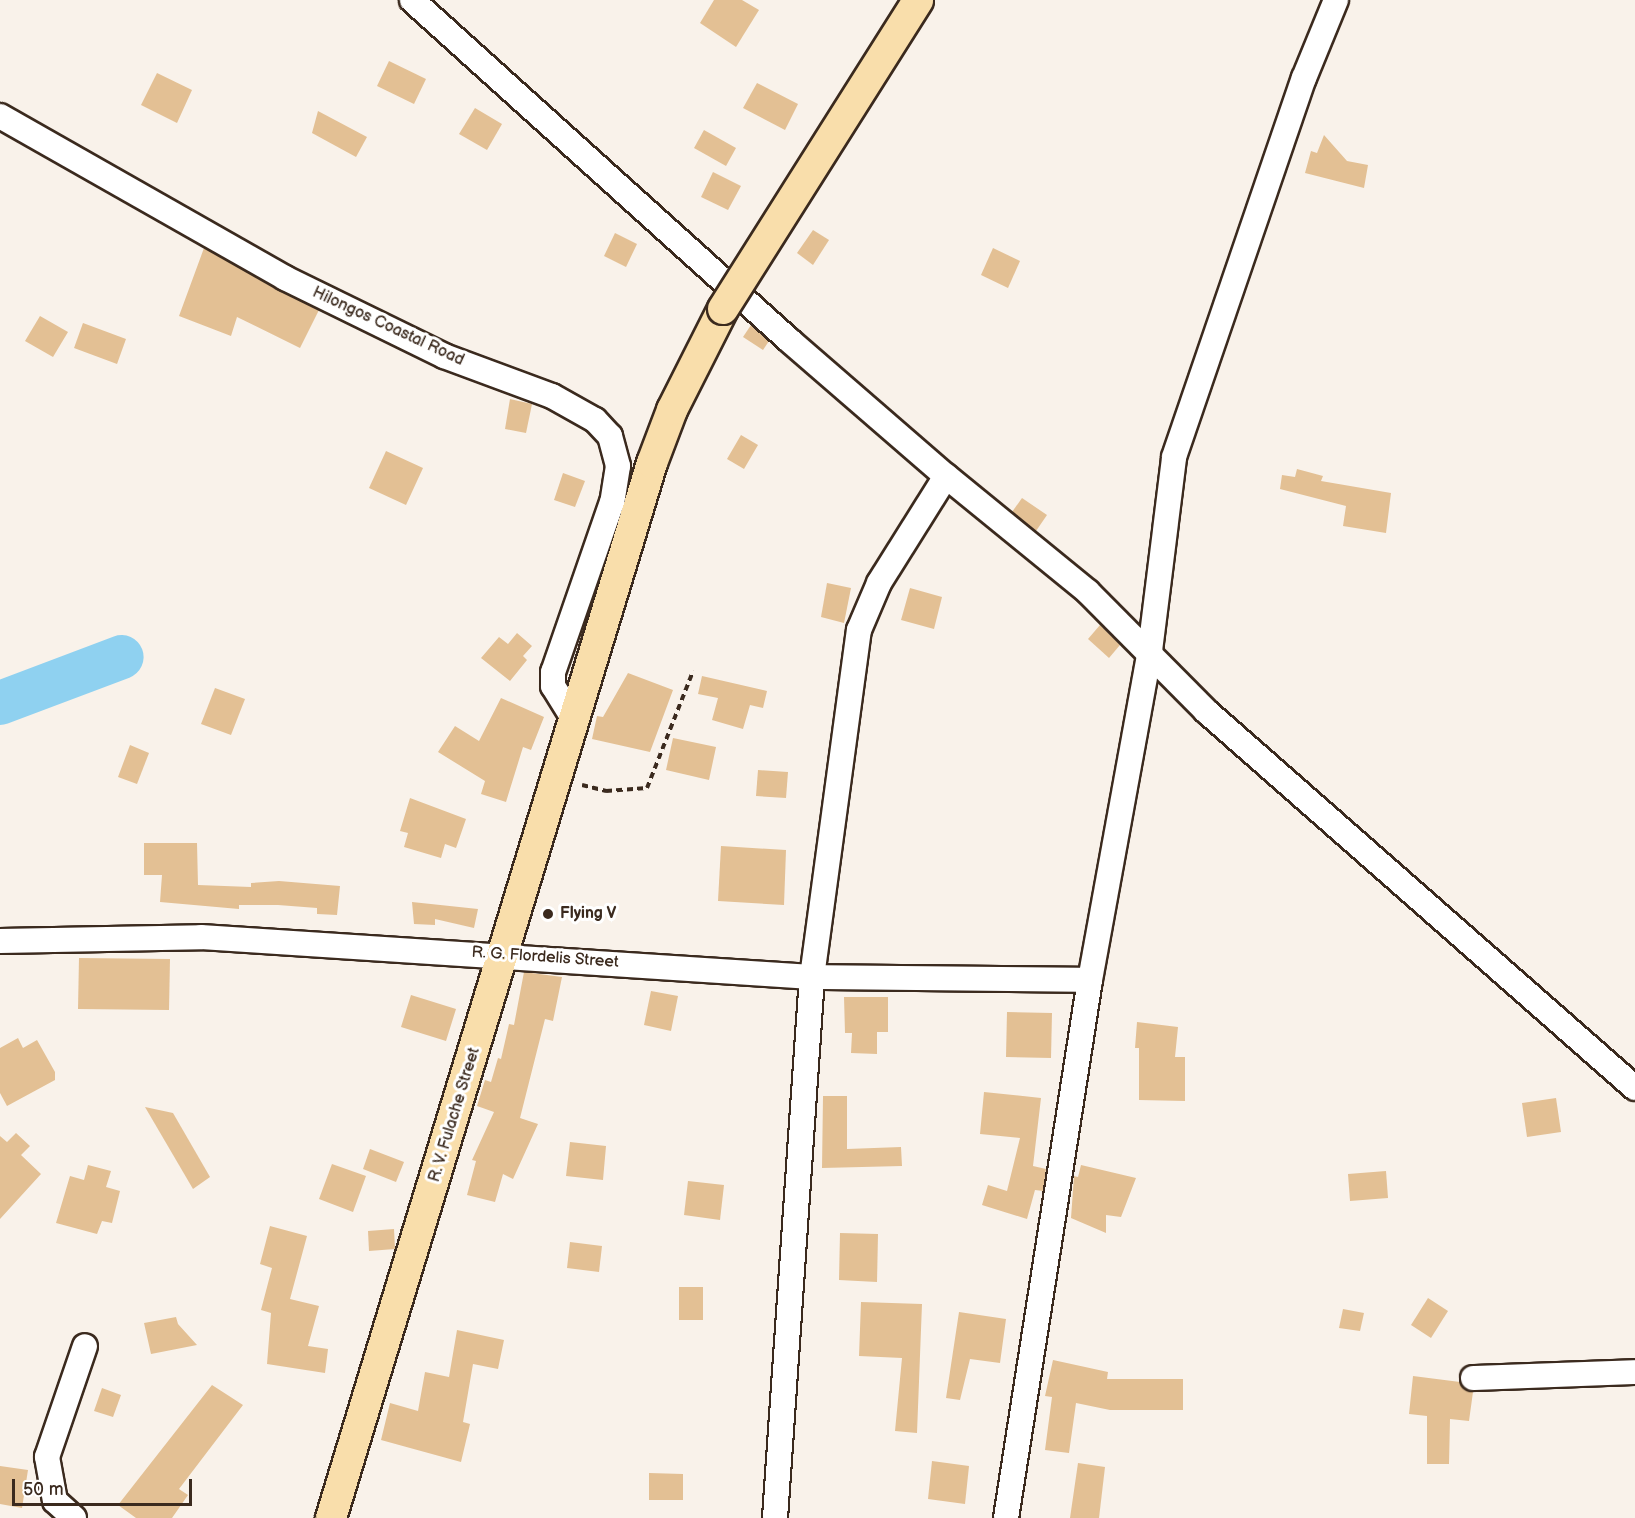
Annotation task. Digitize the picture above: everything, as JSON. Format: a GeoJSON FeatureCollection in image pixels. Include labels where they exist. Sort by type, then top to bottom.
{"type":"FeatureCollection","features":[{"type":"Feature","properties":{"kind":"main road","name":"R. V. Fulache Street"},"geometry":{"type":"LineString","coordinates":[[331,1518],[652,463],[672,410],[723,309],[918,0]]}},
{"type":"Feature","properties":{"kind":"street"},"geometry":{"type":"LineString","coordinates":[[412,0],[946,476],[1088,592],[1150,651],[1206,711],[1635,1088]]}},
{"type":"Feature","properties":{"kind":"street"},"geometry":{"type":"LineString","coordinates":[[1006,1518],[1090,980],[1150,651],[1174,457],[1304,78],[1336,0]]}},
{"type":"Feature","properties":{"kind":"street","name":"Hilongos Coastal Road"},"geometry":{"type":"LineString","coordinates":[[0,116],[285,278],[444,356],[552,396],[595,420],[610,436],[618,466],[612,502],[554,672],[553,686],[575,715]]}},
{"type":"Feature","properties":{"kind":"street"},"geometry":{"type":"LineString","coordinates":[[775,1518],[812,977],[859,630],[879,583],[946,476]]}},
{"type":"Feature","properties":{"kind":"street","name":"R. G. Flordelis Street"},"geometry":{"type":"LineString","coordinates":[[0,941],[201,937],[504,955],[812,977],[1090,980]]}},
{"type":"Feature","properties":{"kind":"street"},"geometry":{"type":"LineString","coordinates":[[74,1518],[55,1501],[47,1457],[85,1346]]}},
{"type":"Feature","properties":{"kind":"street"},"geometry":{"type":"LineString","coordinates":[[1473,1378],[1635,1372],[1635,1384]]}},
{"type":"Feature","properties":{"kind":"path"},"geometry":{"type":"LineString","coordinates":[[556,778],[606,791],[647,788],[693,671]]}},
{"type":"Feature","properties":{"kind":"building"},"geometry":{"type":"Polygon","coordinates":[[[714,0],[742,0],[759,10],[736,47],[700,23],[714,0]]]}},
{"type":"Feature","properties":{"kind":"building"},"geometry":{"type":"Polygon","coordinates":[[[389,61],[426,79],[414,104],[377,86],[389,61]]]}},
{"type":"Feature","properties":{"kind":"building"},"geometry":{"type":"Polygon","coordinates":[[[157,73],[192,90],[177,123],[141,105],[157,73]]]}},
{"type":"Feature","properties":{"kind":"building"},"geometry":{"type":"Polygon","coordinates":[[[757,83],[798,104],[785,130],[743,108],[757,83]]]}},
{"type":"Feature","properties":{"kind":"building"},"geometry":{"type":"Polygon","coordinates":[[[475,108],[502,124],[487,150],[459,134],[475,108]]]}},
{"type":"Feature","properties":{"kind":"building"},"geometry":{"type":"Polygon","coordinates":[[[318,111],[367,137],[356,157],[312,133],[318,111]]]}},
{"type":"Feature","properties":{"kind":"building"},"geometry":{"type":"Polygon","coordinates":[[[704,130],[736,148],[726,166],[694,148],[704,130]]]}},
{"type":"Feature","properties":{"kind":"building"},"geometry":{"type":"Polygon","coordinates":[[[1324,135],[1347,161],[1368,165],[1364,188],[1305,173],[1311,151],[1317,153],[1324,135]]]}},
{"type":"Feature","properties":{"kind":"building"},"geometry":{"type":"Polygon","coordinates":[[[713,172],[741,186],[728,210],[701,197],[713,172]]]}},
{"type":"Feature","properties":{"kind":"building"},"geometry":{"type":"Polygon","coordinates":[[[813,230],[829,240],[813,265],[797,253],[813,230]]]}},
{"type":"Feature","properties":{"kind":"building"},"geometry":{"type":"Polygon","coordinates":[[[615,233],[637,244],[626,267],[604,256],[615,233]]]}},
{"type":"Feature","properties":{"kind":"building"},"geometry":{"type":"Polygon","coordinates":[[[204,248],[319,310],[300,348],[237,317],[231,336],[179,316],[204,248]]]}},
{"type":"Feature","properties":{"kind":"building"},"geometry":{"type":"Polygon","coordinates":[[[993,248],[1020,261],[1008,288],[981,275],[993,248]]]}},
{"type":"Feature","properties":{"kind":"building"},"geometry":{"type":"Polygon","coordinates":[[[40,316],[68,332],[53,357],[25,341],[40,316]]]}},
{"type":"Feature","properties":{"kind":"building"},"geometry":{"type":"Polygon","coordinates":[[[83,323],[126,339],[117,364],[74,348],[83,323]]]}},
{"type":"Feature","properties":{"kind":"building"},"geometry":{"type":"Polygon","coordinates":[[[751,325],[769,341],[763,350],[743,337],[751,325]]]}},
{"type":"Feature","properties":{"kind":"building"},"geometry":{"type":"Polygon","coordinates":[[[510,399],[532,404],[526,433],[505,429],[510,399]]]}},
{"type":"Feature","properties":{"kind":"building"},"geometry":{"type":"Polygon","coordinates":[[[741,435],[758,445],[744,469],[727,459],[741,435]]]}},
{"type":"Feature","properties":{"kind":"building"},"geometry":{"type":"Polygon","coordinates":[[[386,451],[423,468],[406,505],[369,488],[386,451]]]}},
{"type":"Feature","properties":{"kind":"building"},"geometry":{"type":"Polygon","coordinates":[[[1297,469],[1323,476],[1321,481],[1391,493],[1386,533],[1343,526],[1346,506],[1280,489],[1282,475],[1295,477],[1297,469]]]}},
{"type":"Feature","properties":{"kind":"building"},"geometry":{"type":"Polygon","coordinates":[[[563,473],[585,481],[575,507],[554,500],[563,473]]]}},
{"type":"Feature","properties":{"kind":"building"},"geometry":{"type":"Polygon","coordinates":[[[1022,498],[1047,515],[1036,531],[1012,512],[1022,498]]]}},
{"type":"Feature","properties":{"kind":"building"},"geometry":{"type":"Polygon","coordinates":[[[827,583],[851,588],[844,623],[821,617],[827,583]]]}},
{"type":"Feature","properties":{"kind":"building"},"geometry":{"type":"Polygon","coordinates":[[[910,588],[942,597],[934,629],[901,620],[910,588]]]}},
{"type":"Feature","properties":{"kind":"building"},"geometry":{"type":"Polygon","coordinates":[[[1100,625],[1120,645],[1109,658],[1088,639],[1100,625]]]}},
{"type":"Feature","properties":{"kind":"building"},"geometry":{"type":"Polygon","coordinates":[[[517,633],[532,646],[523,656],[527,660],[510,681],[481,658],[499,637],[508,644],[517,633]]]}},
{"type":"Feature","properties":{"kind":"building"},"geometry":{"type":"Polygon","coordinates":[[[628,673],[673,690],[650,752],[592,739],[597,716],[603,717],[628,673]]]}},
{"type":"Feature","properties":{"kind":"building"},"geometry":{"type":"Polygon","coordinates":[[[702,676],[767,691],[763,708],[750,705],[743,729],[712,720],[718,698],[698,694],[702,676]]]}},
{"type":"Feature","properties":{"kind":"building"},"geometry":{"type":"Polygon","coordinates":[[[215,688],[245,699],[231,735],[201,724],[215,688]]]}},
{"type":"Feature","properties":{"kind":"building"},"geometry":{"type":"Polygon","coordinates":[[[501,698],[544,717],[531,750],[523,747],[506,802],[481,794],[485,781],[438,752],[455,726],[479,741],[501,698]]]}},
{"type":"Feature","properties":{"kind":"building"},"geometry":{"type":"Polygon","coordinates":[[[673,738],[716,747],[709,780],[666,770],[673,738]]]}},
{"type":"Feature","properties":{"kind":"building"},"geometry":{"type":"Polygon","coordinates":[[[130,745],[149,753],[137,784],[118,777],[130,745]]]}},
{"type":"Feature","properties":{"kind":"building"},"geometry":{"type":"Polygon","coordinates":[[[758,770],[788,772],[786,798],[756,796],[758,770]]]}},
{"type":"Feature","properties":{"kind":"building"},"geometry":{"type":"Polygon","coordinates":[[[410,798],[466,819],[456,848],[445,844],[441,858],[404,847],[408,833],[400,831],[410,798]]]}},
{"type":"Feature","properties":{"kind":"building"},"geometry":{"type":"Polygon","coordinates":[[[144,843],[197,843],[198,885],[251,887],[251,883],[279,881],[340,886],[337,915],[317,914],[317,908],[278,905],[239,905],[239,909],[160,902],[162,875],[144,875],[144,843]]]}},
{"type":"Feature","properties":{"kind":"building"},"geometry":{"type":"Polygon","coordinates":[[[721,846],[786,850],[784,905],[718,901],[721,846]]]}},
{"type":"Feature","properties":{"kind":"building"},"geometry":{"type":"Polygon","coordinates":[[[412,902],[478,909],[474,928],[435,919],[435,925],[414,924],[412,902]]]}},
{"type":"Feature","properties":{"kind":"building"},"geometry":{"type":"Polygon","coordinates":[[[79,958],[170,959],[169,1010],[78,1009],[79,958]]]}},
{"type":"Feature","properties":{"kind":"building"},"geometry":{"type":"Polygon","coordinates":[[[524,972],[562,977],[553,1021],[545,1019],[520,1118],[538,1124],[513,1179],[503,1174],[495,1202],[467,1195],[476,1161],[472,1160],[494,1112],[477,1106],[485,1080],[491,1082],[498,1058],[501,1059],[509,1024],[514,1025],[524,972]]]}},
{"type":"Feature","properties":{"kind":"building"},"geometry":{"type":"Polygon","coordinates":[[[651,991],[678,996],[671,1031],[644,1025],[651,991]]]}},
{"type":"Feature","properties":{"kind":"building"},"geometry":{"type":"Polygon","coordinates":[[[411,995],[456,1009],[446,1041],[401,1027],[411,995]]]}},
{"type":"Feature","properties":{"kind":"building"},"geometry":{"type":"Polygon","coordinates":[[[844,997],[888,997],[888,1032],[877,1032],[877,1054],[851,1053],[852,1033],[845,1033],[844,997]]]}},
{"type":"Feature","properties":{"kind":"building"},"geometry":{"type":"Polygon","coordinates":[[[1007,1012],[1052,1013],[1051,1058],[1006,1057],[1007,1012]]]}},
{"type":"Feature","properties":{"kind":"building"},"geometry":{"type":"Polygon","coordinates":[[[1137,1022],[1178,1027],[1175,1057],[1185,1057],[1185,1101],[1139,1100],[1139,1048],[1135,1048],[1137,1022]]]}},
{"type":"Feature","properties":{"kind":"building"},"geometry":{"type":"Polygon","coordinates":[[[18,1038],[23,1048],[37,1040],[55,1072],[55,1080],[7,1106],[0,1093],[0,1048],[18,1038]]]}},
{"type":"Feature","properties":{"kind":"building"},"geometry":{"type":"Polygon","coordinates":[[[984,1092],[1041,1098],[1033,1166],[1046,1169],[1043,1191],[1035,1190],[1027,1219],[982,1205],[988,1185],[1007,1191],[1020,1138],[980,1134],[984,1092]]]}},
{"type":"Feature","properties":{"kind":"building"},"geometry":{"type":"Polygon","coordinates":[[[823,1096],[847,1096],[847,1149],[901,1147],[902,1166],[822,1168],[823,1096]]]}},
{"type":"Feature","properties":{"kind":"building"},"geometry":{"type":"Polygon","coordinates":[[[1556,1098],[1561,1132],[1527,1137],[1522,1103],[1556,1098]]]}},
{"type":"Feature","properties":{"kind":"building"},"geometry":{"type":"Polygon","coordinates":[[[145,1107],[173,1113],[210,1177],[193,1189],[145,1107]]]}},
{"type":"Feature","properties":{"kind":"building"},"geometry":{"type":"Polygon","coordinates":[[[16,1133],[30,1146],[21,1155],[41,1174],[0,1219],[0,1136],[7,1142],[16,1133]]]}},
{"type":"Feature","properties":{"kind":"building"},"geometry":{"type":"Polygon","coordinates":[[[570,1142],[606,1146],[603,1180],[566,1176],[570,1142]]]}},
{"type":"Feature","properties":{"kind":"building"},"geometry":{"type":"Polygon","coordinates":[[[370,1149],[404,1162],[396,1182],[363,1169],[370,1149]]]}},
{"type":"Feature","properties":{"kind":"building"},"geometry":{"type":"Polygon","coordinates":[[[332,1164],[366,1176],[353,1212],[319,1199],[332,1164]]]}},
{"type":"Feature","properties":{"kind":"building"},"geometry":{"type":"Polygon","coordinates":[[[88,1165],[111,1171],[106,1187],[120,1191],[112,1223],[102,1221],[97,1234],[56,1223],[70,1176],[84,1180],[88,1165]]]}},
{"type":"Feature","properties":{"kind":"building"},"geometry":{"type":"Polygon","coordinates":[[[1081,1165],[1136,1178],[1121,1217],[1106,1215],[1106,1233],[1071,1218],[1074,1176],[1078,1177],[1081,1165]]]}},
{"type":"Feature","properties":{"kind":"building"},"geometry":{"type":"Polygon","coordinates":[[[1386,1171],[1388,1198],[1350,1201],[1348,1174],[1386,1171]]]}},
{"type":"Feature","properties":{"kind":"building"},"geometry":{"type":"Polygon","coordinates":[[[688,1181],[724,1185],[720,1220],[684,1215],[688,1181]]]}},
{"type":"Feature","properties":{"kind":"building"},"geometry":{"type":"Polygon","coordinates":[[[270,1226],[307,1236],[290,1299],[319,1306],[308,1346],[328,1349],[325,1373],[267,1364],[271,1313],[261,1310],[272,1268],[260,1264],[270,1226]]]}},
{"type":"Feature","properties":{"kind":"building"},"geometry":{"type":"Polygon","coordinates":[[[394,1229],[395,1249],[369,1251],[368,1231],[394,1229]]]}},
{"type":"Feature","properties":{"kind":"building"},"geometry":{"type":"Polygon","coordinates":[[[840,1233],[878,1234],[877,1282],[839,1280],[840,1233]]]}},
{"type":"Feature","properties":{"kind":"building"},"geometry":{"type":"Polygon","coordinates":[[[570,1242],[602,1246],[599,1272],[567,1268],[570,1242]]]}},
{"type":"Feature","properties":{"kind":"building"},"geometry":{"type":"Polygon","coordinates":[[[679,1287],[703,1287],[703,1320],[679,1320],[679,1287]]]}},
{"type":"Feature","properties":{"kind":"building"},"geometry":{"type":"Polygon","coordinates":[[[1428,1298],[1448,1311],[1431,1338],[1411,1325],[1428,1298]]]}},
{"type":"Feature","properties":{"kind":"building"},"geometry":{"type":"Polygon","coordinates":[[[861,1302],[922,1304],[917,1433],[895,1431],[902,1358],[859,1356],[861,1302]]]}},
{"type":"Feature","properties":{"kind":"building"},"geometry":{"type":"Polygon","coordinates":[[[1343,1309],[1364,1313],[1360,1331],[1339,1328],[1343,1309]]]}},
{"type":"Feature","properties":{"kind":"building"},"geometry":{"type":"Polygon","coordinates":[[[959,1312],[1006,1319],[1000,1363],[970,1359],[960,1400],[946,1398],[959,1312]]]}},
{"type":"Feature","properties":{"kind":"building"},"geometry":{"type":"Polygon","coordinates":[[[176,1317],[178,1324],[197,1345],[151,1354],[144,1323],[176,1317]]]}},
{"type":"Feature","properties":{"kind":"building"},"geometry":{"type":"Polygon","coordinates":[[[457,1330],[504,1340],[498,1369],[473,1364],[463,1422],[470,1424],[461,1462],[381,1440],[390,1403],[418,1411],[425,1372],[449,1377],[457,1330]]]}},
{"type":"Feature","properties":{"kind":"building"},"geometry":{"type":"Polygon","coordinates":[[[1053,1360],[1108,1372],[1107,1379],[1183,1379],[1183,1410],[1110,1410],[1076,1403],[1069,1453],[1045,1450],[1052,1397],[1045,1396],[1053,1360]]]}},
{"type":"Feature","properties":{"kind":"building"},"geometry":{"type":"Polygon","coordinates":[[[1413,1376],[1460,1382],[1473,1392],[1469,1421],[1450,1419],[1449,1464],[1427,1464],[1427,1416],[1409,1414],[1413,1376]]]}},
{"type":"Feature","properties":{"kind":"building"},"geometry":{"type":"Polygon","coordinates":[[[212,1385],[243,1405],[179,1489],[188,1495],[172,1518],[136,1518],[118,1505],[212,1385]]]}},
{"type":"Feature","properties":{"kind":"building"},"geometry":{"type":"Polygon","coordinates":[[[102,1388],[121,1395],[113,1417],[94,1411],[102,1388]]]}},
{"type":"Feature","properties":{"kind":"building"},"geometry":{"type":"Polygon","coordinates":[[[932,1461],[969,1466],[965,1504],[928,1499],[932,1461]]]}},
{"type":"Feature","properties":{"kind":"building"},"geometry":{"type":"Polygon","coordinates":[[[1078,1463],[1105,1467],[1099,1518],[1070,1518],[1078,1463]]]}},
{"type":"Feature","properties":{"kind":"building"},"geometry":{"type":"Polygon","coordinates":[[[0,1466],[28,1470],[22,1508],[0,1504],[0,1466]]]}},
{"type":"Feature","properties":{"kind":"building"},"geometry":{"type":"Polygon","coordinates":[[[649,1473],[683,1474],[683,1500],[649,1500],[649,1473]]]}},
{"type":"Feature","properties":{"kind":"waterway"},"geometry":{"type":"LineString","coordinates":[[0,703],[122,657]]}},
{"type":"Feature","properties":{"kind":"place","name":"Flying V"},"geometry":{"type":"Point","coordinates":[548,914]}}]}
